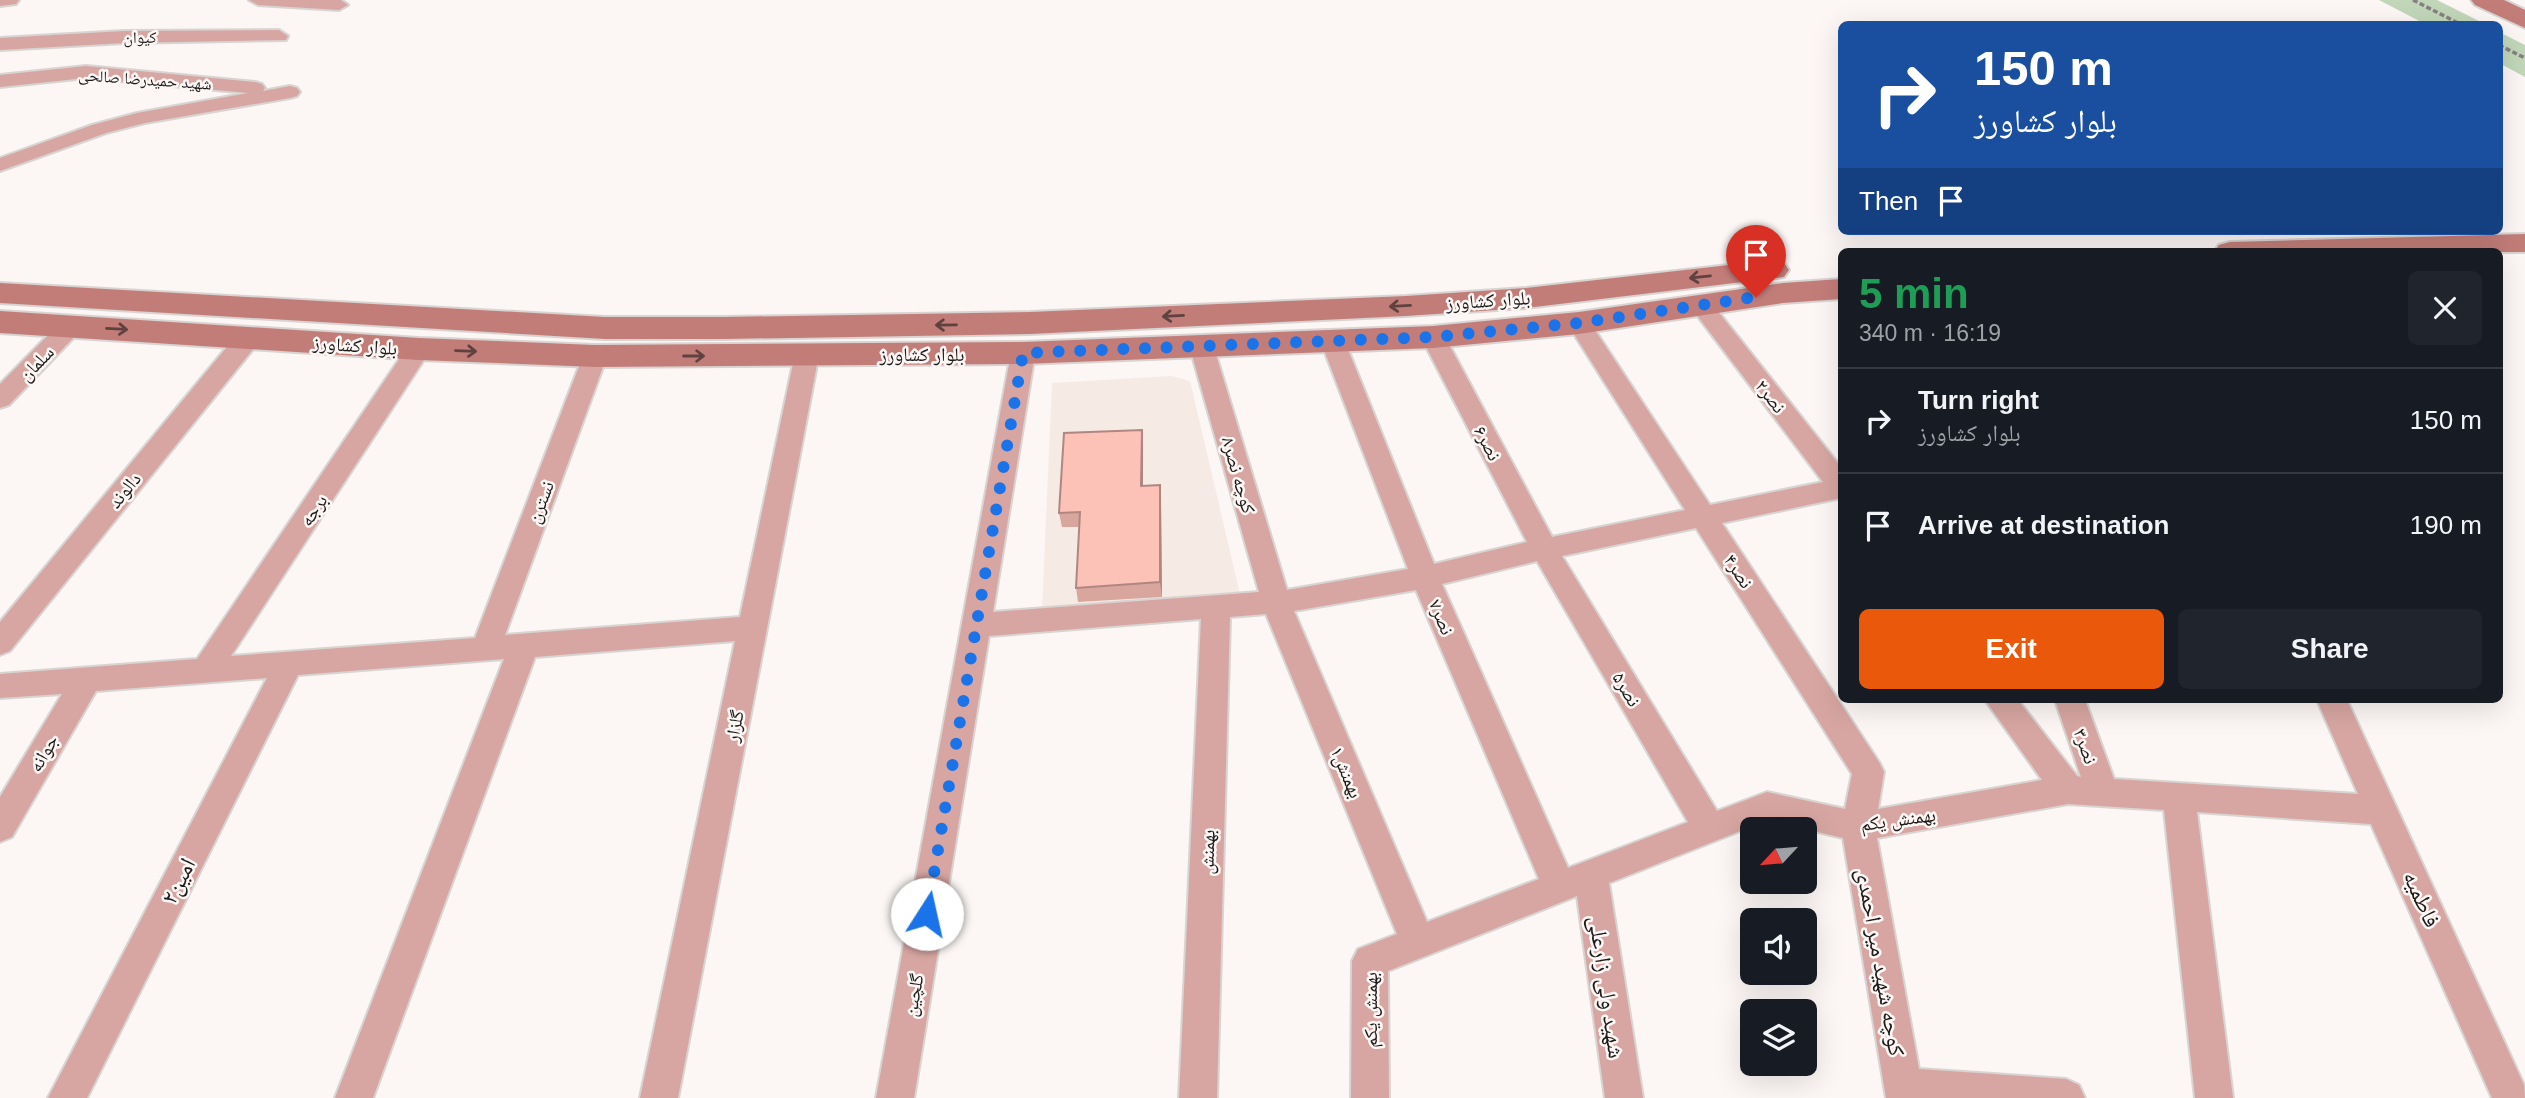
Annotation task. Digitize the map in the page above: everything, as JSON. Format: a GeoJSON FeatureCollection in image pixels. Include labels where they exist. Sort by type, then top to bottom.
{"type":"FeatureCollection","features":[{"type":"Feature","properties":{"kind":"main road"},"geometry":{"type":"LineString","coordinates":[[2484,0],[2525,20]]}},
{"type":"Feature","properties":{"kind":"main road"},"geometry":{"type":"LineString","coordinates":[[2361,248],[2525,243]]}},
{"type":"Feature","properties":{"kind":"main road","name":"بلوار کشاورز"},"geometry":{"type":"LineString","coordinates":[[0,321],[419,349],[595,356],[1023,353],[1202,348],[1433,337],[1579,323],[1701,305],[1838,266]]}},
{"type":"Feature","properties":{"kind":"main road"},"geometry":{"type":"LineString","coordinates":[[2503,267],[2525,266]]}},
{"type":"Feature","properties":{"kind":"main road","name":"بلوار کشاورز"},"geometry":{"type":"LineString","coordinates":[[0,293],[605,328],[724,328],[1020,323],[1406,306],[1784,281],[1838,289]]}},
{"type":"Feature","properties":{"kind":"street"},"geometry":{"type":"LineString","coordinates":[[0,1],[9,0]]}},
{"type":"Feature","properties":{"kind":"street"},"geometry":{"type":"LineString","coordinates":[[258,0],[339,5]]}},
{"type":"Feature","properties":{"kind":"street","name":"کیوان"},"geometry":{"type":"LineString","coordinates":[[0,44],[124,37],[279,36]]}},
{"type":"Feature","properties":{"kind":"street","name":"شهید حمیدرضا صالحی"},"geometry":{"type":"LineString","coordinates":[[0,81],[86,72],[290,92],[145,117],[99,129],[0,165]]}},
{"type":"Feature","properties":{"kind":"street","name":"نصر۲"},"geometry":{"type":"LineString","coordinates":[[1701,305],[1838,483]]}},
{"type":"Feature","properties":{"kind":"street","name":"نصر۴"},"geometry":{"type":"LineString","coordinates":[[1579,323],[1868,772],[1858,827]]}},
{"type":"Feature","properties":{"kind":"street","name":"سلمان"},"geometry":{"type":"LineString","coordinates":[[0,400],[71,326]]}},
{"type":"Feature","properties":{"kind":"street","name":"دالوند"},"geometry":{"type":"LineString","coordinates":[[0,643],[249,337]]}},
{"type":"Feature","properties":{"kind":"street","name":"نصر۶"},"geometry":{"type":"LineString","coordinates":[[1433,337],[1544,549]]}},
{"type":"Feature","properties":{"kind":"street","name":"نصر۷"},"geometry":{"type":"LineString","coordinates":[[1333,342],[1370,445],[1425,577],[1575,883]]}},
{"type":"Feature","properties":{"kind":"street","name":"کوچه نصر۸"},"geometry":{"type":"LineString","coordinates":[[1202,348],[1276,602]]}},
{"type":"Feature","properties":{"kind":"street","name":"برجه"},"geometry":{"type":"LineString","coordinates":[[206,670],[419,349]]}},
{"type":"Feature","properties":{"kind":"street","name":"گلچین"},"geometry":{"type":"LineString","coordinates":[[895,1098],[1023,353]]}},
{"type":"Feature","properties":{"kind":"street","name":"گلزار"},"geometry":{"type":"LineString","coordinates":[[659,1098],[807,354]]}},
{"type":"Feature","properties":{"kind":"street","name":"نسترن"},"geometry":{"type":"LineString","coordinates":[[485,649],[595,356]]}},
{"type":"Feature","properties":{"kind":"street"},"geometry":{"type":"LineString","coordinates":[[978,625],[1276,602],[1425,577],[1544,549],[1838,488]]}},
{"type":"Feature","properties":{"kind":"street","name":"نصر۵"},"geometry":{"type":"LineString","coordinates":[[1544,549],[1710,828]]}},
{"type":"Feature","properties":{"kind":"street","name":"بهمنش۱"},"geometry":{"type":"LineString","coordinates":[[1276,602],[1418,943]]}},
{"type":"Feature","properties":{"kind":"street","name":"بهمنش"},"geometry":{"type":"LineString","coordinates":[[1198,1098],[1216,607]]}},
{"type":"Feature","properties":{"kind":"street"},"geometry":{"type":"LineString","coordinates":[[0,686],[754,628]]}},
{"type":"Feature","properties":{"kind":"street"},"geometry":{"type":"LineString","coordinates":[[354,1098],[524,645]]}},
{"type":"Feature","properties":{"kind":"street","name":"امین۲"},"geometry":{"type":"LineString","coordinates":[[67,1098],[289,664]]}},
{"type":"Feature","properties":{"kind":"street","name":"جوانه"},"geometry":{"type":"LineString","coordinates":[[0,827],[87,679]]}},
{"type":"Feature","properties":{"kind":"street"},"geometry":{"type":"LineString","coordinates":[[2002,703],[2067,790]]}},
{"type":"Feature","properties":{"kind":"street","name":"نصر۳"},"geometry":{"type":"LineString","coordinates":[[2071,703],[2103,793]]}},
{"type":"Feature","properties":{"kind":"street","name":"فاطمیه"},"geometry":{"type":"LineString","coordinates":[[2333,703],[2511,1098]]}},
{"type":"Feature","properties":{"kind":"street","name":"بهمنش یکم"},"geometry":{"type":"LineString","coordinates":[[1370,1098],[1370,961],[1767,806],[1858,827],[2067,790],[2383,810]]}},
{"type":"Feature","properties":{"kind":"street"},"geometry":{"type":"LineString","coordinates":[[2179,797],[2214,1098]]}},
{"type":"Feature","properties":{"kind":"street","name":"کوچه شهید میر احمدی"},"geometry":{"type":"LineString","coordinates":[[1858,827],[1904,1092]]}},
{"type":"Feature","properties":{"kind":"street","name":"شهید ولی زارعلی"},"geometry":{"type":"LineString","coordinates":[[1575,883],[1624,1098]]}},
{"type":"Feature","properties":{"kind":"street"},"geometry":{"type":"LineString","coordinates":[[1904,1092],[2066,1098]]}},
{"type":"Feature","properties":{"kind":"path"},"geometry":{"type":"LineString","coordinates":[[2413,0],[2454,21]]}},
{"type":"Feature","properties":{"kind":"path"},"geometry":{"type":"LineString","coordinates":[[2503,47],[2525,58]]}},
{"type":"Feature","properties":{"kind":"shaded area"},"geometry":{"type":"Polygon","coordinates":[[[1171,376],[1190,381],[1240,594],[1042,610],[1052,383],[1171,376]]]}},
{"type":"Feature","properties":{"kind":"green space"},"geometry":{"type":"Polygon","coordinates":[[[2379,0],[2437,0],[2479,21],[2419,21],[2379,0]]]}},
{"type":"Feature","properties":{"kind":"green space"},"geometry":{"type":"Polygon","coordinates":[[[2503,34],[2525,45],[2525,77],[2503,65],[2503,34]]]}},
{"type":"Feature","properties":{"kind":"building"},"geometry":{"type":"Polygon","coordinates":[[[1142,430],[1141,486],[1160,485],[1160,582],[1076,588],[1080,512],[1059,513],[1064,433],[1142,430]]]}},
{"type":"Feature","properties":{"kind":"route"},"geometry":{"type":"LineString","coordinates":[[927,914],[1023,353],[1433,337],[1579,323],[1756,297]]}}]}
